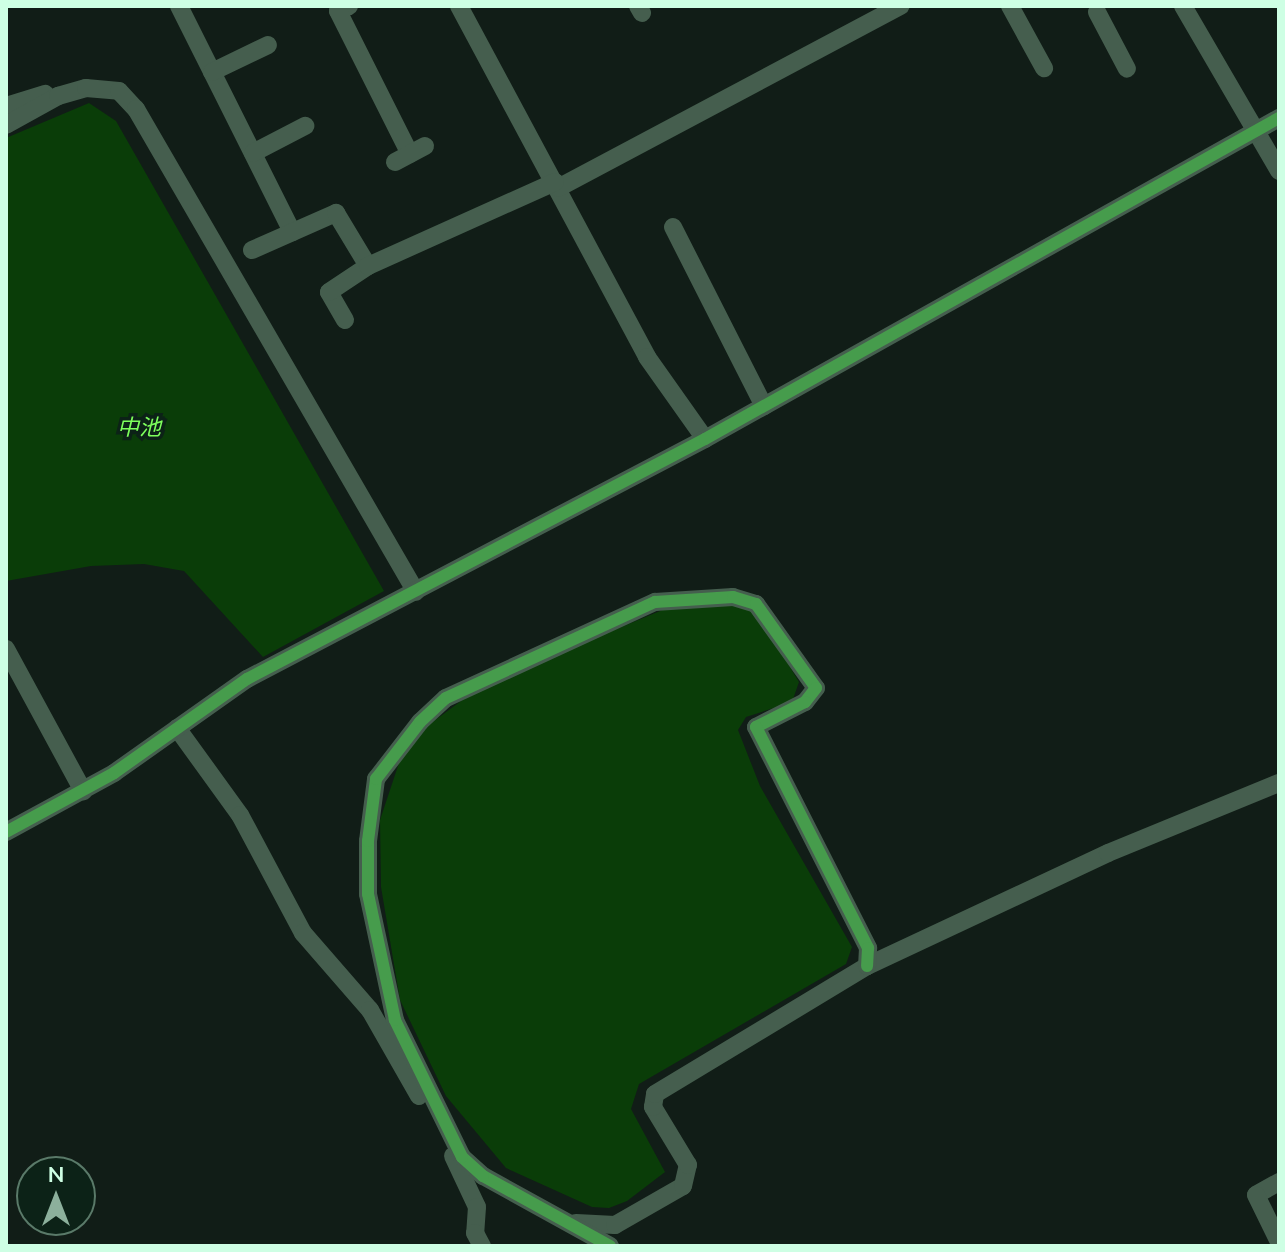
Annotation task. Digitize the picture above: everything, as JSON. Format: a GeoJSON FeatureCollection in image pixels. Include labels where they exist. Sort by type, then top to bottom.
{"type":"FeatureCollection","features":[{"type":"Feature","properties":{"kind":"street"},"geometry":{"type":"LineString","coordinates":[[179,6],[292,232]]}},
{"type":"Feature","properties":{"kind":"street"},"geometry":{"type":"LineString","coordinates":[[349,6],[338,11],[410,154]]}},
{"type":"Feature","properties":{"kind":"street"},"geometry":{"type":"LineString","coordinates":[[459,6],[647,357],[705,439]]}},
{"type":"Feature","properties":{"kind":"street"},"geometry":{"type":"LineString","coordinates":[[345,320],[329,292],[368,266],[557,185],[901,6]]}},
{"type":"Feature","properties":{"kind":"street"},"geometry":{"type":"LineString","coordinates":[[1010,6],[1044,68]]}},
{"type":"Feature","properties":{"kind":"street"},"geometry":{"type":"LineString","coordinates":[[1183,6],[1279,171]]}},
{"type":"Feature","properties":{"kind":"street"},"geometry":{"type":"LineString","coordinates":[[1098,11],[1127,69]]}},
{"type":"Feature","properties":{"kind":"street"},"geometry":{"type":"LineString","coordinates":[[212,72],[268,45]]}},
{"type":"Feature","properties":{"kind":"street"},"geometry":{"type":"LineString","coordinates":[[6,125],[58,96],[105,87],[119,91],[136,109],[416,592]]}},
{"type":"Feature","properties":{"kind":"street"},"geometry":{"type":"LineString","coordinates":[[7,104],[45,94],[58,96]]}},
{"type":"Feature","properties":{"kind":"street"},"geometry":{"type":"LineString","coordinates":[[6,832],[83,791],[247,679],[705,439],[1279,118]]}},
{"type":"Feature","properties":{"kind":"street"},"geometry":{"type":"LineString","coordinates":[[253,153],[305,126]]}},
{"type":"Feature","properties":{"kind":"street"},"geometry":{"type":"LineString","coordinates":[[252,250],[336,213],[368,266]]}},
{"type":"Feature","properties":{"kind":"street"},"geometry":{"type":"LineString","coordinates":[[673,227],[764,406]]}},
{"type":"Feature","properties":{"kind":"street"},"geometry":{"type":"LineString","coordinates":[[610,1246],[483,1176],[462,1157],[395,1020],[385,986],[368,894],[376,779],[446,698],[655,602],[733,597],[756,604],[816,688],[805,702],[756,727],[868,948],[867,966]]}},
{"type":"Feature","properties":{"kind":"street"},"geometry":{"type":"LineString","coordinates":[[7,651],[83,791]]}},
{"type":"Feature","properties":{"kind":"street"},"geometry":{"type":"LineString","coordinates":[[26,730],[43,721]]}},
{"type":"Feature","properties":{"kind":"street"},"geometry":{"type":"LineString","coordinates":[[177,728],[240,815],[303,933],[370,1010],[469,1185],[477,1207],[475,1244]]}},
{"type":"Feature","properties":{"kind":"street"},"geometry":{"type":"LineString","coordinates":[[573,1223],[615,1225],[683,1186],[688,1165],[653,1107],[655,1094],[867,966],[1108,853],[1279,783]]}},
{"type":"Feature","properties":{"kind":"street"},"geometry":{"type":"LineString","coordinates":[[1279,1182],[1256,1195],[1279,1242]]}},
{"type":"Feature","properties":{"kind":"water","name":"中池"},"geometry":{"type":"Polygon","coordinates":[[[89,103],[116,121],[384,591],[263,657],[184,571],[144,564],[91,566],[6,581],[6,138],[89,103]]]}},
{"type":"Feature","properties":{"kind":"water"},"geometry":{"type":"Polygon","coordinates":[[[723,603],[756,611],[799,682],[792,702],[746,717],[738,730],[760,786],[852,947],[846,964],[639,1084],[631,1109],[665,1172],[627,1201],[609,1208],[592,1207],[506,1168],[446,1096],[400,1000],[381,887],[380,820],[400,760],[430,724],[461,701],[539,661],[677,604],[723,603]]]}},
{"type":"Feature","properties":{"kind":"cycle path"},"geometry":{"type":"LineString","coordinates":[[6,832],[114,773],[247,679],[705,439],[1279,118]]}},
{"type":"Feature","properties":{"kind":"cycle path"},"geometry":{"type":"LineString","coordinates":[[610,1246],[483,1176],[462,1157],[395,1020],[368,894],[368,841],[376,779],[420,722],[446,698],[655,602],[733,597],[756,604],[816,688],[805,702],[756,727],[868,948],[867,966]]}}]}
